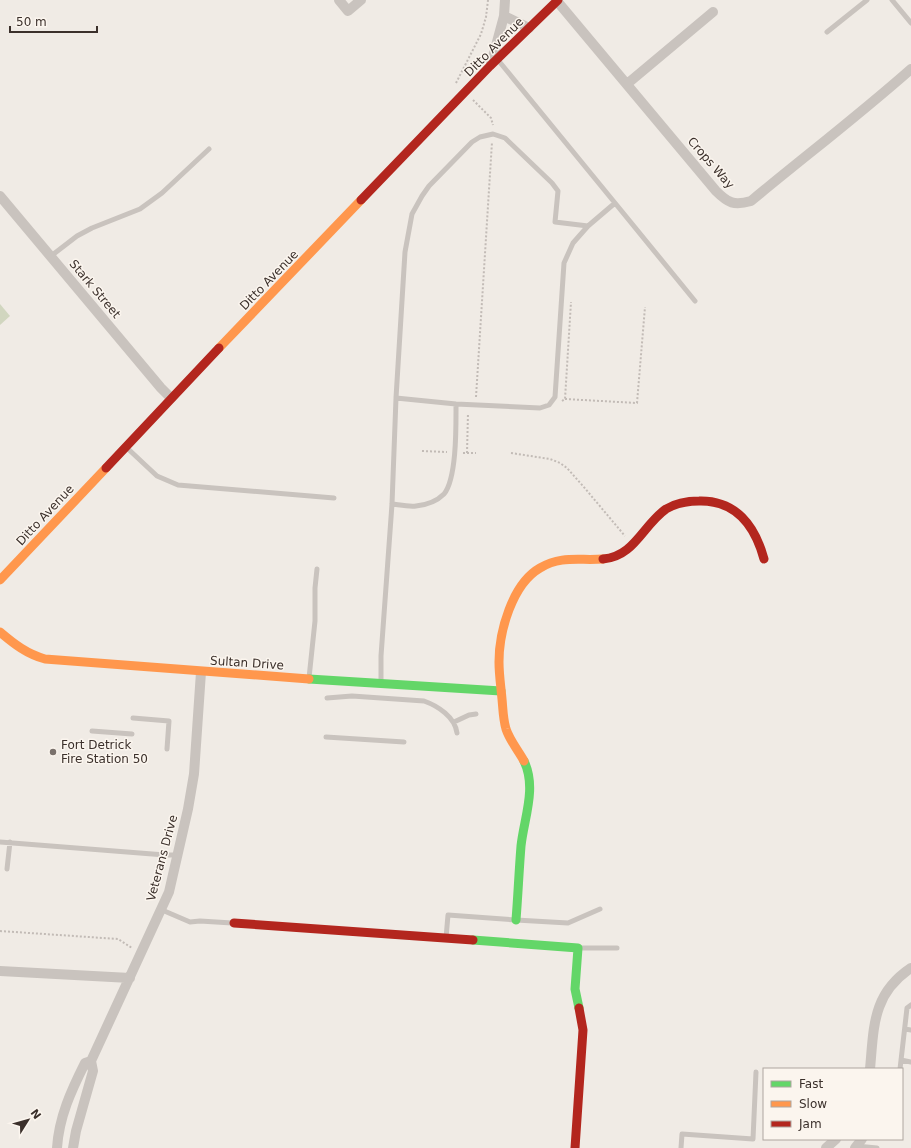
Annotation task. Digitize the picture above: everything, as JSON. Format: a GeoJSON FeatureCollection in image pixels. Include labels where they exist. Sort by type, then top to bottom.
{"type":"FeatureCollection","features":[{"type":"Feature","properties":{"kind":"street"},"geometry":{"type":"LineString","coordinates":[[339,0],[348,11],[361,0]]}},
{"type":"Feature","properties":{"kind":"street"},"geometry":{"type":"LineString","coordinates":[[494,63],[504,16],[505,0]]}},
{"type":"Feature","properties":{"kind":"street","name":"Ditto Avenue"},"geometry":{"type":"LineString","coordinates":[[0,580],[171,398],[494,63],[558,0]]}},
{"type":"Feature","properties":{"kind":"street","name":"Crops Way"},"geometry":{"type":"LineString","coordinates":[[558,0],[719,195],[732,204],[742,204],[751,201],[867,108],[911,69]]}},
{"type":"Feature","properties":{"kind":"street"},"geometry":{"type":"LineString","coordinates":[[627,84],[713,12]]}},
{"type":"Feature","properties":{"kind":"street"},"geometry":{"type":"LineString","coordinates":[[504,16],[529,28]]}},
{"type":"Feature","properties":{"kind":"street","name":"Stark Street"},"geometry":{"type":"LineString","coordinates":[[0,196],[171,398]]}},
{"type":"Feature","properties":{"kind":"street"},"geometry":{"type":"LineString","coordinates":[[516,920],[523,833],[529,800],[530,780],[526,766],[508,734],[504,717],[499,678],[499,655],[503,630],[519,590],[528,578],[537,570],[551,563],[566,560],[605,560],[620,555],[632,545],[656,517],[676,504],[686,501],[712,501],[738,513],[755,533],[761,545],[764,559]]}},
{"type":"Feature","properties":{"kind":"street","name":"Sultan Drive"},"geometry":{"type":"LineString","coordinates":[[0,632],[20,649],[31,655],[45,659],[201,672],[501,691]]}},
{"type":"Feature","properties":{"kind":"street","name":"Veterans Drive"},"geometry":{"type":"LineString","coordinates":[[73,1148],[76,1131],[93,1071],[91,1061],[169,892],[188,809],[194,774],[201,672]]}},
{"type":"Feature","properties":{"kind":"street"},"geometry":{"type":"LineString","coordinates":[[234,923],[578,948],[575,989],[583,1030],[575,1148]]}},
{"type":"Feature","properties":{"kind":"street"},"geometry":{"type":"LineString","coordinates":[[870,1068],[874,1025],[880,1004],[895,980],[911,968]]}},
{"type":"Feature","properties":{"kind":"street"},"geometry":{"type":"LineString","coordinates":[[0,971],[130,978]]}},
{"type":"Feature","properties":{"kind":"street","name":"Veterans Drive"},"geometry":{"type":"LineString","coordinates":[[57,1148],[59,1128],[70,1094],[85,1063],[91,1061]]}},
{"type":"Feature","properties":{"kind":"street"},"geometry":{"type":"LineString","coordinates":[[826,1148],[835,1140]]}},
{"type":"Feature","properties":{"kind":"lane"},"geometry":{"type":"LineString","coordinates":[[827,32],[867,0]]}},
{"type":"Feature","properties":{"kind":"lane"},"geometry":{"type":"LineString","coordinates":[[892,0],[911,23]]}},
{"type":"Feature","properties":{"kind":"lane"},"geometry":{"type":"LineString","coordinates":[[494,63],[615,203],[695,301]]}},
{"type":"Feature","properties":{"kind":"lane"},"geometry":{"type":"LineString","coordinates":[[381,683],[382,633],[392,504],[396,398],[405,252],[412,214],[429,186],[472,142],[480,137],[493,134],[505,138],[558,191],[555,222],[588,226]]}},
{"type":"Feature","properties":{"kind":"lane"},"geometry":{"type":"LineString","coordinates":[[51,256],[77,236],[92,228],[140,209],[162,193],[209,149]]}},
{"type":"Feature","properties":{"kind":"lane"},"geometry":{"type":"LineString","coordinates":[[396,398],[456,404],[540,408],[549,405],[555,397],[564,263],[574,243],[588,226],[615,203]]}},
{"type":"Feature","properties":{"kind":"lane"},"geometry":{"type":"LineString","coordinates":[[392,504],[416,506],[432,502],[444,494],[450,482],[455,452],[456,404]]}},
{"type":"Feature","properties":{"kind":"lane"},"geometry":{"type":"LineString","coordinates":[[126,446],[157,476],[178,485],[334,498]]}},
{"type":"Feature","properties":{"kind":"lane"},"geometry":{"type":"LineString","coordinates":[[309,679],[315,621],[314,588],[317,569]]}},
{"type":"Feature","properties":{"kind":"lane"},"geometry":{"type":"LineString","coordinates":[[327,698],[352,696],[424,701],[439,708],[454,722],[457,733]]}},
{"type":"Feature","properties":{"kind":"lane"},"geometry":{"type":"LineString","coordinates":[[454,722],[469,715],[476,714]]}},
{"type":"Feature","properties":{"kind":"lane"},"geometry":{"type":"LineString","coordinates":[[133,718],[169,721],[167,749]]}},
{"type":"Feature","properties":{"kind":"lane"},"geometry":{"type":"LineString","coordinates":[[92,731],[132,734]]}},
{"type":"Feature","properties":{"kind":"lane"},"geometry":{"type":"LineString","coordinates":[[326,737],[404,742]]}},
{"type":"Feature","properties":{"kind":"lane"},"geometry":{"type":"LineString","coordinates":[[0,842],[177,855]]}},
{"type":"Feature","properties":{"kind":"lane"},"geometry":{"type":"LineString","coordinates":[[7,869],[10,842]]}},
{"type":"Feature","properties":{"kind":"lane"},"geometry":{"type":"LineString","coordinates":[[446,939],[448,914],[568,923],[600,909]]}},
{"type":"Feature","properties":{"kind":"lane"},"geometry":{"type":"LineString","coordinates":[[162,910],[190,922],[200,921],[234,923]]}},
{"type":"Feature","properties":{"kind":"lane"},"geometry":{"type":"LineString","coordinates":[[578,948],[617,948]]}},
{"type":"Feature","properties":{"kind":"lane"},"geometry":{"type":"LineString","coordinates":[[900,1068],[907,1008],[911,1005]]}},
{"type":"Feature","properties":{"kind":"lane"},"geometry":{"type":"LineString","coordinates":[[905,1029],[911,1030]]}},
{"type":"Feature","properties":{"kind":"lane"},"geometry":{"type":"LineString","coordinates":[[901,1060],[911,1062]]}},
{"type":"Feature","properties":{"kind":"lane"},"geometry":{"type":"LineString","coordinates":[[681,1148],[682,1134],[753,1139],[756,1072]]}},
{"type":"Feature","properties":{"kind":"lane"},"geometry":{"type":"LineString","coordinates":[[858,1144],[877,1148]]}},
{"type":"Feature","properties":{"kind":"path"},"geometry":{"type":"LineString","coordinates":[[467,453],[468,412],[475,412],[494,124],[491,118],[455,82],[468,60],[480,34],[486,17],[488,0]]}},
{"type":"Feature","properties":{"kind":"path"},"geometry":{"type":"LineString","coordinates":[[561,405],[562,401],[565,399],[571,302]]}},
{"type":"Feature","properties":{"kind":"path"},"geometry":{"type":"LineString","coordinates":[[565,399],[636,403],[645,307]]}},
{"type":"Feature","properties":{"kind":"path"},"geometry":{"type":"LineString","coordinates":[[422,451],[476,453]]}},
{"type":"Feature","properties":{"kind":"path"},"geometry":{"type":"LineString","coordinates":[[511,453],[550,460],[560,463],[567,468],[632,545]]}},
{"type":"Feature","properties":{"kind":"path"},"geometry":{"type":"LineString","coordinates":[[0,931],[118,939],[141,953]]}},
{"type":"Feature","properties":{"kind":"green space"},"geometry":{"type":"Polygon","coordinates":[[[0,304],[10,316],[0,325],[0,304]]]}},
{"type":"Feature","properties":{"kind":"traffic: fast"},"geometry":{"type":"LineString","coordinates":[[309,679],[501,691]]}},
{"type":"Feature","properties":{"kind":"traffic: fast"},"geometry":{"type":"LineString","coordinates":[[516,920],[521,846],[530,792],[528,771],[524,761]]}},
{"type":"Feature","properties":{"kind":"traffic: fast"},"geometry":{"type":"LineString","coordinates":[[473,940],[578,948],[575,989],[579,1008]]}},
{"type":"Feature","properties":{"kind":"traffic: slow"},"geometry":{"type":"LineString","coordinates":[[219,348],[361,200]]}},
{"type":"Feature","properties":{"kind":"traffic: slow"},"geometry":{"type":"LineString","coordinates":[[0,580],[106,468]]}},
{"type":"Feature","properties":{"kind":"traffic: slow"},"geometry":{"type":"LineString","coordinates":[[524,761],[508,733],[503,714],[499,662],[501,637],[509,610],[522,585],[530,575],[540,568],[556,561],[571,559],[603,559]]}},
{"type":"Feature","properties":{"kind":"traffic: slow"},"geometry":{"type":"LineString","coordinates":[[0,632],[21,648],[45,659],[309,679]]}},
{"type":"Feature","properties":{"kind":"traffic: jam"},"geometry":{"type":"LineString","coordinates":[[361,200],[490,66],[558,0]]}},
{"type":"Feature","properties":{"kind":"traffic: jam"},"geometry":{"type":"LineString","coordinates":[[106,468],[219,348]]}},
{"type":"Feature","properties":{"kind":"traffic: jam"},"geometry":{"type":"LineString","coordinates":[[603,559],[614,557],[623,553],[666,509],[674,505],[691,501],[712,502],[724,505],[742,517],[755,536],[764,559]]}},
{"type":"Feature","properties":{"kind":"traffic: jam"},"geometry":{"type":"LineString","coordinates":[[234,923],[473,940]]}},
{"type":"Feature","properties":{"kind":"traffic: jam"},"geometry":{"type":"LineString","coordinates":[[575,1148],[583,1030],[579,1008]]}},
{"type":"Feature","properties":{"kind":"place","name":"Fort Detrick Fire Station 50"},"geometry":{"type":"Point","coordinates":[53,752]}}]}
